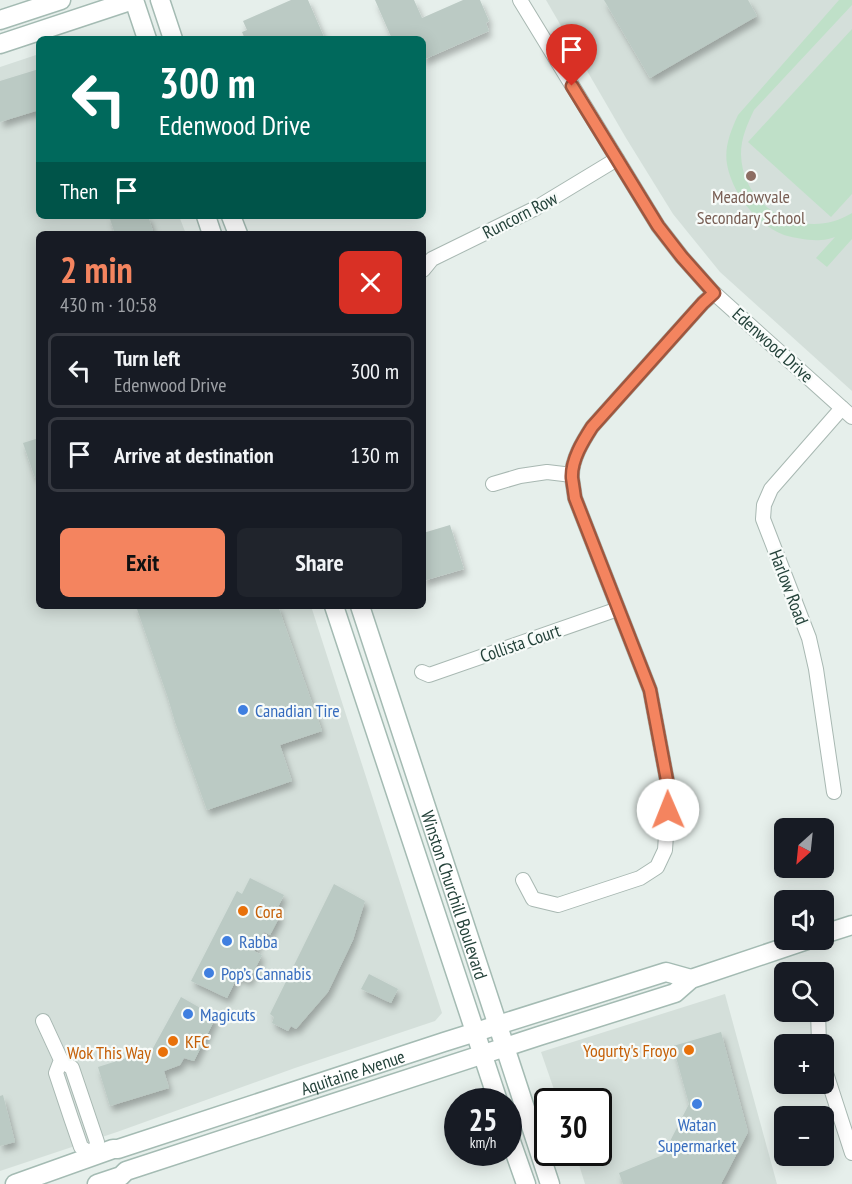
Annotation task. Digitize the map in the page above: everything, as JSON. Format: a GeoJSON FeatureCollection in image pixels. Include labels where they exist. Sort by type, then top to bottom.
{"type":"FeatureCollection","features":[{"type":"Feature","properties":{"kind":"street"},"geometry":{"type":"LineString","coordinates":[[0,20],[61,0]]}},
{"type":"Feature","properties":{"kind":"street"},"geometry":{"type":"LineString","coordinates":[[0,44],[134,0],[146,36]]}},
{"type":"Feature","properties":{"kind":"street"},"geometry":{"type":"LineString","coordinates":[[160,0],[172,36]]}},
{"type":"Feature","properties":{"kind":"street","name":"Edenwood Drive"},"geometry":{"type":"LineString","coordinates":[[520,0],[658,226],[682,257],[714,293],[847,412]]}},
{"type":"Feature","properties":{"kind":"street","name":"Runcorn Row"},"geometry":{"type":"LineString","coordinates":[[426,266],[432,259],[536,208],[617,159]]}},
{"type":"Feature","properties":{"kind":"street"},"geometry":{"type":"LineString","coordinates":[[523,880],[533,899],[558,905],[640,878],[657,867],[665,850],[669,791],[650,690],[575,498],[572,475],[582,442],[592,427],[714,293]]}},
{"type":"Feature","properties":{"kind":"street","name":"Harlow Road"},"geometry":{"type":"LineString","coordinates":[[834,792],[816,669],[809,638],[763,519],[764,505],[771,489],[847,412]]}},
{"type":"Feature","properties":{"kind":"street"},"geometry":{"type":"LineString","coordinates":[[494,484],[520,476],[547,472],[572,475]]}},
{"type":"Feature","properties":{"kind":"street","name":"Winston Churchill Boulevard"},"geometry":{"type":"LineString","coordinates":[[335,609],[494,1088]]}},
{"type":"Feature","properties":{"kind":"street","name":"Winston Churchill Boulevard"},"geometry":{"type":"LineString","coordinates":[[361,609],[550,1184]]}},
{"type":"Feature","properties":{"kind":"street","name":"Collista Court"},"geometry":{"type":"LineString","coordinates":[[422,672],[429,675],[618,609]]}},
{"type":"Feature","properties":{"kind":"street"},"geometry":{"type":"LineString","coordinates":[[834,931],[852,925]]}},
{"type":"Feature","properties":{"kind":"street","name":"Aquitaine Avenue"},"geometry":{"type":"LineString","coordinates":[[101,1183],[122,1176],[126,1172],[482,1054],[675,993],[691,979],[777,950]]}},
{"type":"Feature","properties":{"kind":"street","name":"Aquitaine Avenue"},"geometry":{"type":"LineString","coordinates":[[15,1184],[94,1156],[666,972],[691,979]]}},
{"type":"Feature","properties":{"kind":"street"},"geometry":{"type":"LineString","coordinates":[[44,1021],[61,1060],[56,1073],[81,1147],[94,1156],[101,1183]]}},
{"type":"Feature","properties":{"kind":"street"},"geometry":{"type":"LineString","coordinates":[[833,1094],[852,1153]]}},
{"type":"Feature","properties":{"kind":"street"},"geometry":{"type":"LineString","coordinates":[[520,1166],[526,1184]]}},
{"type":"Feature","properties":{"kind":"shaded area","name":"Meadowvale Secondary School"},"geometry":{"type":"Polygon","coordinates":[[[546,0],[852,0],[852,391],[720,272],[673,214],[546,0]]]}},
{"type":"Feature","properties":{"kind":"shaded area"},"geometry":{"type":"Polygon","coordinates":[[[36,55],[36,219],[180,219],[185,231],[36,231],[36,609],[312,609],[442,1013],[435,1021],[0,1171],[0,67],[36,55]]]}},
{"type":"Feature","properties":{"kind":"shaded area"},"geometry":{"type":"Polygon","coordinates":[[[725,994],[777,1184],[585,1184],[579,1166],[612,1166],[612,1088],[553,1088],[541,1052],[725,994]]]}},
{"type":"Feature","properties":{"kind":"green space"},"geometry":{"type":"Polygon","coordinates":[[[839,0],[852,0],[852,5],[754,110],[741,148],[744,174],[752,191],[764,205],[780,215],[797,222],[815,224],[834,221],[852,213],[852,239],[827,267],[816,258],[835,237],[825,240],[798,238],[784,235],[764,224],[747,207],[734,186],[727,164],[726,151],[738,115],[839,0]]]}},
{"type":"Feature","properties":{"kind":"green space"},"geometry":{"type":"Polygon","coordinates":[[[852,29],[852,194],[831,217],[748,142],[852,29]]]}},
{"type":"Feature","properties":{"kind":"building"},"geometry":{"type":"Polygon","coordinates":[[[291,0],[308,0],[324,36],[244,36],[242,32],[247,30],[243,21],[291,0]]]}},
{"type":"Feature","properties":{"kind":"building"},"geometry":{"type":"Polygon","coordinates":[[[375,0],[414,0],[422,18],[463,0],[480,0],[489,21],[486,23],[489,31],[426,59],[426,36],[391,36],[375,0]]]}},
{"type":"Feature","properties":{"kind":"building"},"geometry":{"type":"Polygon","coordinates":[[[604,0],[748,0],[757,16],[650,78],[604,0]]]}},
{"type":"Feature","properties":{"kind":"building"},"geometry":{"type":"Polygon","coordinates":[[[36,70],[36,111],[0,122],[0,81],[36,70]]]}},
{"type":"Feature","properties":{"kind":"building"},"geometry":{"type":"Polygon","coordinates":[[[110,219],[149,219],[153,231],[114,231],[110,219]]]}},
{"type":"Feature","properties":{"kind":"building"},"geometry":{"type":"Polygon","coordinates":[[[36,439],[36,478],[35,478],[23,443],[36,439]]]}},
{"type":"Feature","properties":{"kind":"building"},"geometry":{"type":"Polygon","coordinates":[[[450,525],[464,569],[426,580],[426,532],[450,525]]]}},
{"type":"Feature","properties":{"kind":"building","name":"Canadian Tire"},"geometry":{"type":"Polygon","coordinates":[[[137,609],[279,609],[322,731],[280,745],[292,781],[207,810],[137,609]]]}},
{"type":"Feature","properties":{"kind":"building"},"geometry":{"type":"Polygon","coordinates":[[[250,878],[284,895],[276,911],[281,914],[270,935],[264,932],[254,951],[262,955],[249,981],[238,976],[227,998],[191,981],[237,891],[242,894],[250,878]]]}},
{"type":"Feature","properties":{"kind":"building"},"geometry":{"type":"Polygon","coordinates":[[[334,884],[365,901],[353,940],[328,992],[296,1029],[291,1026],[288,1031],[272,1023],[274,1017],[270,1014],[334,884]]]}},
{"type":"Feature","properties":{"kind":"building"},"geometry":{"type":"Polygon","coordinates":[[[369,974],[398,989],[391,1003],[361,989],[369,974]]]}},
{"type":"Feature","properties":{"kind":"building"},"geometry":{"type":"Polygon","coordinates":[[[181,997],[216,1017],[194,1061],[184,1058],[180,1065],[164,1071],[169,1088],[110,1106],[98,1067],[152,1050],[181,997]]]}},
{"type":"Feature","properties":{"kind":"building"},"geometry":{"type":"Polygon","coordinates":[[[721,1032],[748,1132],[721,1184],[623,1184],[619,1173],[663,1155],[689,1104],[673,1046],[721,1032]]]}},
{"type":"Feature","properties":{"kind":"building"},"geometry":{"type":"Polygon","coordinates":[[[3,1095],[15,1142],[0,1146],[0,1096],[3,1095]]]}},
{"type":"Feature","properties":{"kind":"place","name":"Meadowvale Secondary School"},"geometry":{"type":"Point","coordinates":[751,176]}},
{"type":"Feature","properties":{"kind":"place","name":"Canadian Tire"},"geometry":{"type":"Point","coordinates":[243,710]}},
{"type":"Feature","properties":{"kind":"place","name":"Cora"},"geometry":{"type":"Point","coordinates":[243,911]}},
{"type":"Feature","properties":{"kind":"place","name":"Rabba"},"geometry":{"type":"Point","coordinates":[227,941]}},
{"type":"Feature","properties":{"kind":"place","name":"Pop’s Cannabis"},"geometry":{"type":"Point","coordinates":[209,973]}},
{"type":"Feature","properties":{"kind":"place","name":"Magicuts"},"geometry":{"type":"Point","coordinates":[188,1014]}},
{"type":"Feature","properties":{"kind":"place","name":"KFC"},"geometry":{"type":"Point","coordinates":[173,1041]}},
{"type":"Feature","properties":{"kind":"place","name":"Yogurty's Froyo"},"geometry":{"type":"Point","coordinates":[689,1050]}},
{"type":"Feature","properties":{"kind":"place","name":"Wok This Way"},"geometry":{"type":"Point","coordinates":[163,1052]}},
{"type":"Feature","properties":{"kind":"place","name":"Watan Supermarket"},"geometry":{"type":"Point","coordinates":[697,1104]}},
{"type":"Feature","properties":{"kind":"route"},"geometry":{"type":"LineString","coordinates":[[572,86],[658,226],[714,293],[592,427],[582,442],[572,475],[575,498],[650,690],[669,791],[668,810]]}}]}
